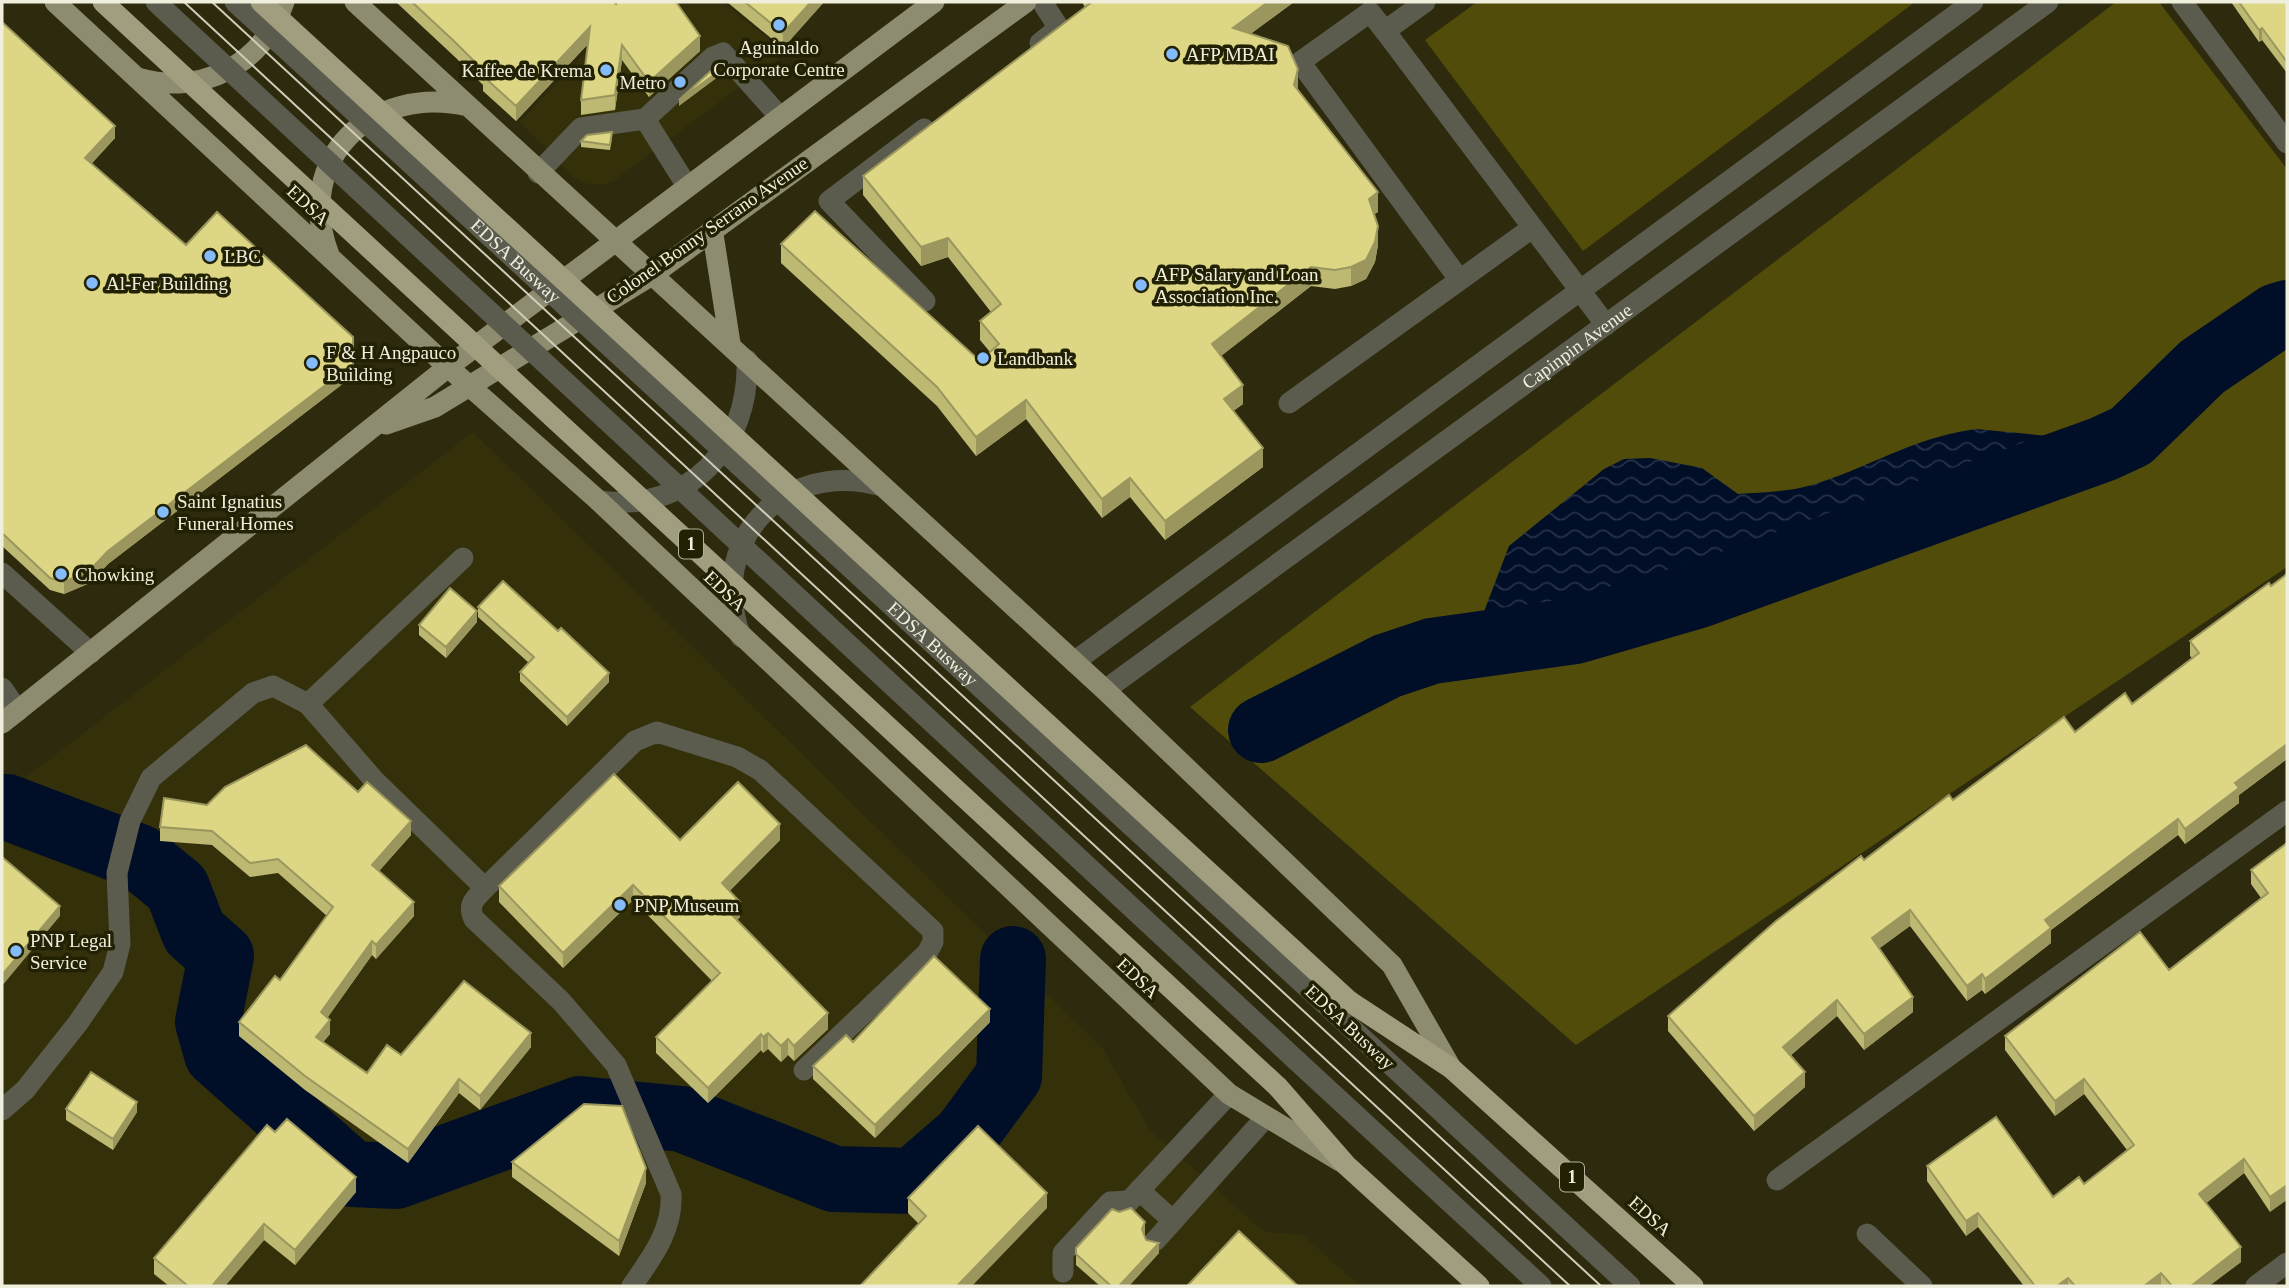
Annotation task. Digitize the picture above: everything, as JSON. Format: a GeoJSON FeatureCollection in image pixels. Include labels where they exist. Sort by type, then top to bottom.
{"type":"FeatureCollection","features":[{"type":"Feature","properties":{"kind":"highway","name":"EDSA"},"geometry":{"type":"LineString","coordinates":[[103,2],[1278,1087],[1346,1165],[1479,1286]]}},
{"type":"Feature","properties":{"kind":"highway","name":"EDSA"},"geometry":{"type":"LineString","coordinates":[[261,2],[1342,1007],[1451,1068],[1693,1286]]}},
{"type":"Feature","properties":{"kind":"main road","name":"EDSA"},"geometry":{"type":"LineString","coordinates":[[55,2],[448,367],[599,500],[741,637],[1229,1094],[1346,1165]]}},
{"type":"Feature","properties":{"kind":"main road"},"geometry":{"type":"LineString","coordinates":[[136,78],[186,84],[203,81],[234,68],[260,46],[278,18],[284,2]]}},
{"type":"Feature","properties":{"kind":"main road","name":"EDSA"},"geometry":{"type":"LineString","coordinates":[[355,2],[538,173],[730,343],[1105,690],[1392,965],[1451,1068]]}},
{"type":"Feature","properties":{"kind":"main road","name":"Colonel Bonny Serrano Avenue"},"geometry":{"type":"LineString","coordinates":[[10,717],[448,367],[934,2]]}},
{"type":"Feature","properties":{"kind":"main road","name":"Colonel Bonny Serrano Avenue"},"geometry":{"type":"LineString","coordinates":[[371,429],[435,407],[652,275],[712,228],[1027,2]]}},
{"type":"Feature","properties":{"kind":"main road"},"geometry":{"type":"LineString","coordinates":[[330,256],[321,223],[322,189],[334,157],[344,142],[369,119],[400,105],[434,100],[468,106]]}},
{"type":"Feature","properties":{"kind":"main road"},"geometry":{"type":"LineString","coordinates":[[712,228],[730,343]]}},
{"type":"Feature","properties":{"kind":"street"},"geometry":{"type":"LineString","coordinates":[[156,2],[1541,1286]]}},
{"type":"Feature","properties":{"kind":"street","name":"EDSA Busway"},"geometry":{"type":"LineString","coordinates":[[235,2],[1342,1007],[1630,1286]]}},
{"type":"Feature","properties":{"kind":"street"},"geometry":{"type":"LineString","coordinates":[[1027,53],[1059,28],[1042,2]]}},
{"type":"Feature","properties":{"kind":"street"},"geometry":{"type":"LineString","coordinates":[[1385,31],[1425,2]]}},
{"type":"Feature","properties":{"kind":"street"},"geometry":{"type":"LineString","coordinates":[[1074,662],[1973,2]]}},
{"type":"Feature","properties":{"kind":"street","name":"Capinpin Avenue"},"geometry":{"type":"LineString","coordinates":[[1105,690],[2048,2]]}},
{"type":"Feature","properties":{"kind":"street"},"geometry":{"type":"LineString","coordinates":[[2182,2],[2287,143]]}},
{"type":"Feature","properties":{"kind":"street"},"geometry":{"type":"LineString","coordinates":[[1459,279],[1300,62],[1370,12],[1606,325]]}},
{"type":"Feature","properties":{"kind":"street"},"geometry":{"type":"LineString","coordinates":[[538,173],[581,128],[645,119],[713,57],[723,53],[780,117]]}},
{"type":"Feature","properties":{"kind":"street"},"geometry":{"type":"LineString","coordinates":[[925,301],[830,201],[939,118]]}},
{"type":"Feature","properties":{"kind":"street"},"geometry":{"type":"LineString","coordinates":[[645,119],[687,186]]}},
{"type":"Feature","properties":{"kind":"street"},"geometry":{"type":"LineString","coordinates":[[1289,403],[1532,228]]}},
{"type":"Feature","properties":{"kind":"street"},"geometry":{"type":"LineString","coordinates":[[599,500],[626,502],[652,499],[688,484],[708,467],[738,424],[746,399],[747,360]]}},
{"type":"Feature","properties":{"kind":"street"},"geometry":{"type":"LineString","coordinates":[[741,637],[732,609],[731,578],[739,549],[754,523],[776,502],[814,484],[842,480],[882,486]]}},
{"type":"Feature","properties":{"kind":"street"},"geometry":{"type":"LineString","coordinates":[[308,704],[463,558]]}},
{"type":"Feature","properties":{"kind":"street"},"geometry":{"type":"LineString","coordinates":[[2,573],[91,653]]}},
{"type":"Feature","properties":{"kind":"street"},"geometry":{"type":"LineString","coordinates":[[2,1110],[25,1090],[78,1023],[113,972],[120,944],[117,873],[130,821],[150,778],[253,693],[273,686],[308,704],[374,780],[485,888]]}},
{"type":"Feature","properties":{"kind":"street"},"geometry":{"type":"LineString","coordinates":[[2,688],[10,717]]}},
{"type":"Feature","properties":{"kind":"street"},"geometry":{"type":"LineString","coordinates":[[632,1286],[657,1249],[672,1214],[671,1194],[617,1065],[561,1001],[474,919],[470,910],[471,902],[485,888],[635,741],[646,735],[657,732],[737,757],[760,770],[933,931],[933,942],[927,953],[804,1070]]}},
{"type":"Feature","properties":{"kind":"street"},"geometry":{"type":"LineString","coordinates":[[1777,1180],[2287,811]]}},
{"type":"Feature","properties":{"kind":"street"},"geometry":{"type":"LineString","coordinates":[[1130,1200],[1229,1094]]}},
{"type":"Feature","properties":{"kind":"street"},"geometry":{"type":"LineString","coordinates":[[1155,1241],[1265,1118]]}},
{"type":"Feature","properties":{"kind":"street"},"geometry":{"type":"LineString","coordinates":[[1062,1273],[1063,1253],[1110,1202],[1130,1200],[1173,1221]]}},
{"type":"Feature","properties":{"kind":"street"},"geometry":{"type":"LineString","coordinates":[[1867,1234],[1922,1286]]}},
{"type":"Feature","properties":{"kind":"street"},"geometry":{"type":"LineString","coordinates":[[2256,1286],[2287,1263]]}},
{"type":"Feature","properties":{"kind":"shaded area"},"geometry":{"type":"Polygon","coordinates":[[[633,2],[723,2],[785,53],[612,182],[600,185],[584,183],[573,177],[520,122],[633,2]]]}},
{"type":"Feature","properties":{"kind":"shaded area"},"geometry":{"type":"Polygon","coordinates":[[[1477,2],[1915,2],[1583,251],[1425,40],[1477,2]]]}},
{"type":"Feature","properties":{"kind":"shaded area"},"geometry":{"type":"Polygon","coordinates":[[[2116,2],[2159,2],[2287,169],[2287,567],[1576,1045],[1190,707],[2116,2]]]}},
{"type":"Feature","properties":{"kind":"shaded area"},"geometry":{"type":"Polygon","coordinates":[[[473,432],[1103,1049],[1150,1130],[1264,1232],[1303,1235],[1360,1286],[2,1286],[2,796],[473,432]]]}},
{"type":"Feature","properties":{"kind":"water"},"geometry":{"type":"Polygon","coordinates":[[[1976,429],[2059,437],[2088,445],[1687,590],[1557,626],[1499,635],[1483,627],[1485,609],[1509,546],[1604,469],[1624,459],[1650,458],[1702,468],[1738,494],[1773,492],[1808,486],[1930,439],[1976,429]]]}},
{"type":"Feature","properties":{"kind":"building"},"geometry":{"type":"Polygon","coordinates":[[[412,2],[676,2],[700,36],[649,82],[622,45],[615,95],[581,100],[590,27],[516,106],[483,76],[486,73],[456,43],[412,2]]]}},
{"type":"Feature","properties":{"kind":"building"},"geometry":{"type":"Polygon","coordinates":[[[745,2],[811,2],[783,33],[745,2]]]}},
{"type":"Feature","properties":{"kind":"building","name":"AFP Salary and Loan Association Inc."},"geometry":{"type":"Polygon","coordinates":[[[1092,2],[1268,2],[1233,28],[1288,46],[1298,69],[1294,85],[1378,192],[1369,199],[1378,226],[1375,242],[1366,260],[1335,270],[1311,267],[1212,344],[1243,385],[1224,399],[1263,448],[1165,521],[1130,478],[1102,499],[1026,400],[976,437],[937,387],[781,244],[815,211],[980,361],[999,344],[980,321],[1001,304],[948,238],[921,247],[863,176],[1092,2]]]}},
{"type":"Feature","properties":{"kind":"building"},"geometry":{"type":"Polygon","coordinates":[[[2239,2],[2287,2],[2287,62],[2262,28],[2259,30],[2239,2]]]}},
{"type":"Feature","properties":{"kind":"building"},"geometry":{"type":"Polygon","coordinates":[[[2,22],[115,126],[85,158],[186,245],[217,212],[353,337],[353,364],[108,551],[90,570],[64,582],[50,578],[2,533],[2,22]]]}},
{"type":"Feature","properties":{"kind":"building"},"geometry":{"type":"Polygon","coordinates":[[[715,67],[718,72],[679,100],[715,67]]]}},
{"type":"Feature","properties":{"kind":"building"},"geometry":{"type":"Polygon","coordinates":[[[612,132],[610,145],[581,141],[587,135],[612,132]]]}},
{"type":"Feature","properties":{"kind":"building"},"geometry":{"type":"Polygon","coordinates":[[[2287,574],[2287,744],[2235,783],[2239,788],[2185,829],[2178,819],[2045,920],[2051,928],[1985,979],[1982,974],[1967,986],[1910,910],[1872,938],[1913,997],[1864,1034],[1837,1000],[1783,1047],[1805,1072],[1754,1116],[1668,1016],[1776,921],[1861,856],[1864,860],[1949,795],[1953,800],[2064,717],[2075,732],[2125,693],[2132,704],[2199,653],[2190,641],[2269,583],[2271,586],[2287,574]]]}},
{"type":"Feature","properties":{"kind":"building"},"geometry":{"type":"Polygon","coordinates":[[[503,581],[558,631],[561,628],[609,673],[567,717],[520,672],[534,657],[478,607],[503,581]]]}},
{"type":"Feature","properties":{"kind":"building"},"geometry":{"type":"Polygon","coordinates":[[[450,588],[477,611],[446,647],[419,625],[450,588]]]}},
{"type":"Feature","properties":{"kind":"building"},"geometry":{"type":"Polygon","coordinates":[[[306,745],[358,792],[367,782],[411,821],[372,865],[414,902],[376,945],[372,941],[321,1012],[330,1020],[316,1037],[367,1073],[387,1045],[401,1055],[464,981],[531,1033],[480,1096],[459,1079],[408,1149],[305,1076],[239,1022],[275,976],[280,980],[333,907],[278,859],[250,863],[212,831],[160,827],[164,798],[207,805],[225,787],[306,745]]]}},
{"type":"Feature","properties":{"kind":"building"},"geometry":{"type":"Polygon","coordinates":[[[614,774],[680,840],[738,782],[780,824],[722,883],[740,902],[729,912],[828,1013],[794,1046],[788,1039],[781,1046],[768,1033],[763,1037],[761,1034],[708,1088],[656,1037],[720,973],[633,885],[563,953],[499,886],[614,774]]]}},
{"type":"Feature","properties":{"kind":"building"},"geometry":{"type":"Polygon","coordinates":[[[2287,843],[2287,1185],[2270,1197],[2244,1159],[2199,1194],[2241,1247],[2191,1286],[2172,1286],[2161,1273],[2144,1286],[2075,1286],[2068,1278],[2057,1286],[2035,1286],[1978,1213],[1966,1221],[1927,1166],[1996,1117],[2053,1197],[2079,1177],[2084,1184],[2134,1145],[2084,1079],[2055,1101],[2005,1036],[2140,932],[2169,970],[2268,893],[2251,870],[2287,843]]]}},
{"type":"Feature","properties":{"kind":"building","name":"PNP Legal Service"},"geometry":{"type":"Polygon","coordinates":[[[2,857],[60,906],[2,975],[2,857]]]}},
{"type":"Feature","properties":{"kind":"building"},"geometry":{"type":"Polygon","coordinates":[[[934,956],[990,1009],[875,1125],[813,1066],[846,1035],[853,1042],[934,956]]]}},
{"type":"Feature","properties":{"kind":"building"},"geometry":{"type":"Polygon","coordinates":[[[91,1072],[137,1102],[113,1139],[66,1109],[91,1072]]]}},
{"type":"Feature","properties":{"kind":"building"},"geometry":{"type":"Polygon","coordinates":[[[584,1104],[622,1106],[646,1168],[619,1241],[512,1162],[584,1104]]]}},
{"type":"Feature","properties":{"kind":"building"},"geometry":{"type":"Polygon","coordinates":[[[287,1119],[356,1177],[295,1250],[264,1224],[212,1286],[188,1286],[154,1258],[267,1125],[275,1132],[287,1119]]]}},
{"type":"Feature","properties":{"kind":"building"},"geometry":{"type":"Polygon","coordinates":[[[978,1126],[1047,1193],[957,1286],[860,1286],[926,1216],[908,1198],[978,1126]]]}},
{"type":"Feature","properties":{"kind":"building"},"geometry":{"type":"Polygon","coordinates":[[[1131,1208],[1145,1222],[1142,1229],[1146,1240],[1159,1243],[1119,1286],[1111,1286],[1076,1254],[1076,1248],[1112,1209],[1119,1212],[1131,1208]]]}},
{"type":"Feature","properties":{"kind":"building"},"geometry":{"type":"Polygon","coordinates":[[[1239,1231],[1298,1286],[1187,1286],[1239,1231]]]}},
{"type":"Feature","properties":{"kind":"waterway"},"geometry":{"type":"LineString","coordinates":[[1261,730],[1387,666],[1432,651],[1575,631],[1699,595],[2103,449],[2131,436],[2202,367],[2277,316],[2287,313]]}},
{"type":"Feature","properties":{"kind":"waterway"},"geometry":{"type":"LineString","coordinates":[[7,807],[139,857],[177,888],[194,932],[221,956],[208,1022],[217,1054],[352,1174],[396,1176],[580,1109],[682,1119],[834,1179],[913,1181],[965,1136],[1009,1076],[1013,959]]}},
{"type":"Feature","properties":{"kind":"tram line"},"geometry":{"type":"LineString","coordinates":[[184,2],[1570,1286]]}},
{"type":"Feature","properties":{"kind":"tram line"},"geometry":{"type":"LineString","coordinates":[[212,2],[1601,1286]]}},
{"type":"Feature","properties":{"kind":"place","name":"Aguinaldo Corporate Centre"},"geometry":{"type":"Point","coordinates":[779,25]}},
{"type":"Feature","properties":{"kind":"place","name":"AFP MBAI"},"geometry":{"type":"Point","coordinates":[1172,54]}},
{"type":"Feature","properties":{"kind":"place","name":"Kaffee de Krema"},"geometry":{"type":"Point","coordinates":[606,70]}},
{"type":"Feature","properties":{"kind":"place","name":"Metro"},"geometry":{"type":"Point","coordinates":[680,82]}},
{"type":"Feature","properties":{"kind":"place","name":"LBC"},"geometry":{"type":"Point","coordinates":[210,256]}},
{"type":"Feature","properties":{"kind":"place","name":"Al-Fer Building"},"geometry":{"type":"Point","coordinates":[92,283]}},
{"type":"Feature","properties":{"kind":"place","name":"AFP Salary and Loan Association Inc."},"geometry":{"type":"Point","coordinates":[1141,285]}},
{"type":"Feature","properties":{"kind":"place","name":"Landbank"},"geometry":{"type":"Point","coordinates":[983,358]}},
{"type":"Feature","properties":{"kind":"place","name":"F & H Angpauco Building"},"geometry":{"type":"Point","coordinates":[312,363]}},
{"type":"Feature","properties":{"kind":"place","name":"Saint Ignatius Funeral Homes"},"geometry":{"type":"Point","coordinates":[163,512]}},
{"type":"Feature","properties":{"kind":"place","name":"Chowking"},"geometry":{"type":"Point","coordinates":[61,574]}},
{"type":"Feature","properties":{"kind":"place","name":"PNP Museum"},"geometry":{"type":"Point","coordinates":[620,905]}},
{"type":"Feature","properties":{"kind":"place","name":"PNP Legal Service"},"geometry":{"type":"Point","coordinates":[16,951]}}]}
